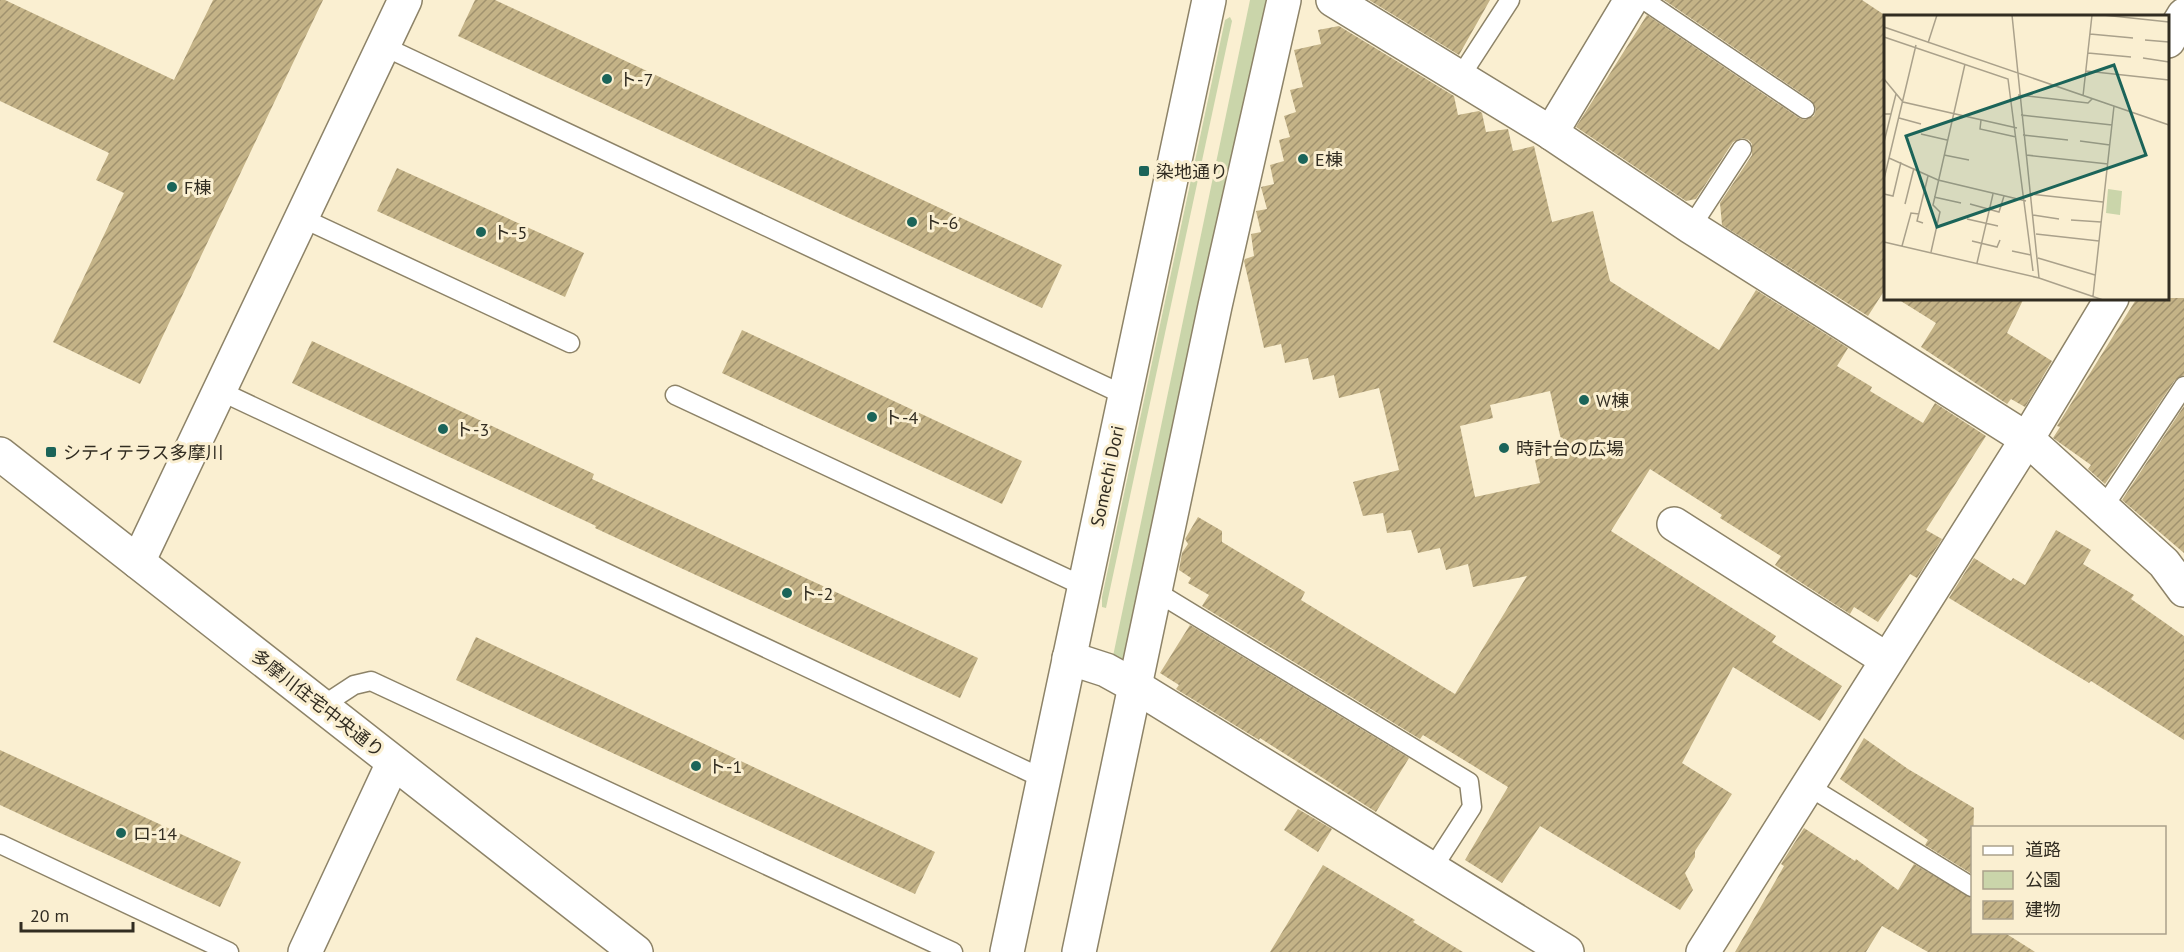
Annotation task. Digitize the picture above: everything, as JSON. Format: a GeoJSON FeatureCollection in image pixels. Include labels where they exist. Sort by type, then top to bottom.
{"type":"FeatureCollection","features":[{"type":"Feature","properties":{"kind":"street"},"geometry":{"type":"LineString","coordinates":[[138,562],[405,0]]}},
{"type":"Feature","properties":{"kind":"street"},"geometry":{"type":"LineString","coordinates":[[1079,952],[1284,0]]}},
{"type":"Feature","properties":{"kind":"street"},"geometry":{"type":"LineString","coordinates":[[1333,0],[1551,133],[1690,227],[2027,439],[2164,563],[2184,590]]}},
{"type":"Feature","properties":{"kind":"street"},"geometry":{"type":"LineString","coordinates":[[1551,133],[1631,0]]}},
{"type":"Feature","properties":{"kind":"street","name":"Somechi Dori"},"geometry":{"type":"LineString","coordinates":[[1007,952],[1124,395],[1201,3]]}},
{"type":"Feature","properties":{"kind":"street"},"geometry":{"type":"LineString","coordinates":[[2169,40],[2184,15]]}},
{"type":"Feature","properties":{"kind":"street"},"geometry":{"type":"LineString","coordinates":[[1702,952],[2027,439],[2111,300]]}},
{"type":"Feature","properties":{"kind":"street","name":"多摩川住宅中央通り"},"geometry":{"type":"LineString","coordinates":[[0,454],[636,952]]}},
{"type":"Feature","properties":{"kind":"street"},"geometry":{"type":"LineString","coordinates":[[1674,524],[1886,659]]}},
{"type":"Feature","properties":{"kind":"street"},"geometry":{"type":"LineString","coordinates":[[1069,658],[1106,670],[1135,686],[1568,952]]}},
{"type":"Feature","properties":{"kind":"street"},"geometry":{"type":"LineString","coordinates":[[305,952],[393,763]]}},
{"type":"Feature","properties":{"kind":"lane"},"geometry":{"type":"LineString","coordinates":[[1460,77],[1510,0]]}},
{"type":"Feature","properties":{"kind":"lane"},"geometry":{"type":"LineString","coordinates":[[1644,0],[1805,109]]}},
{"type":"Feature","properties":{"kind":"lane"},"geometry":{"type":"LineString","coordinates":[[383,46],[1124,395]]}},
{"type":"Feature","properties":{"kind":"lane"},"geometry":{"type":"LineString","coordinates":[[1690,227],[1742,148]]}},
{"type":"Feature","properties":{"kind":"lane"},"geometry":{"type":"LineString","coordinates":[[302,218],[570,343]]}},
{"type":"Feature","properties":{"kind":"lane"},"geometry":{"type":"LineString","coordinates":[[2103,508],[2184,386]]}},
{"type":"Feature","properties":{"kind":"lane"},"geometry":{"type":"LineString","coordinates":[[220,391],[1044,778]]}},
{"type":"Feature","properties":{"kind":"lane"},"geometry":{"type":"LineString","coordinates":[[675,395],[1083,586]]}},
{"type":"Feature","properties":{"kind":"lane"},"geometry":{"type":"LineString","coordinates":[[1155,591],[1468,782],[1472,807],[1432,869]]}},
{"type":"Feature","properties":{"kind":"lane"},"geometry":{"type":"LineString","coordinates":[[322,706],[354,685],[371,681],[952,952]]}},
{"type":"Feature","properties":{"kind":"lane"},"geometry":{"type":"LineString","coordinates":[[1808,786],[1971,886]]}},
{"type":"Feature","properties":{"kind":"lane"},"geometry":{"type":"LineString","coordinates":[[0,844],[230,952]]}},
{"type":"Feature","properties":{"kind":"green space"},"geometry":{"type":"Polygon","coordinates":[[[1250,0],[1268,0],[1128,659],[1121,662],[1112,661],[1250,0]]]}},
{"type":"Feature","properties":{"kind":"green space"},"geometry":{"type":"Polygon","coordinates":[[[1230,17],[1232,21],[1106,608],[1102,607],[1102,597],[1225,20],[1230,17]]]}},
{"type":"Feature","properties":{"kind":"building","name":"F棟"},"geometry":{"type":"Polygon","coordinates":[[[0,0],[5,0],[174,80],[213,0],[323,0],[140,384],[53,342],[124,193],[96,180],[109,153],[0,101],[0,0]]]}},
{"type":"Feature","properties":{"kind":"building"},"geometry":{"type":"Polygon","coordinates":[[[475,0],[495,0],[1062,265],[1042,308],[458,36],[475,0]]]}},
{"type":"Feature","properties":{"kind":"building"},"geometry":{"type":"Polygon","coordinates":[[[1369,0],[1490,0],[1459,55],[1369,0]]]}},
{"type":"Feature","properties":{"kind":"building"},"geometry":{"type":"Polygon","coordinates":[[[1664,0],[1862,0],[1884,15],[1884,291],[1868,316],[1722,225],[1720,203],[1752,155],[1752,144],[1749,140],[1742,138],[1733,142],[1696,199],[1686,201],[1576,127],[1647,15],[1799,118],[1805,120],[1814,116],[1816,109],[1811,100],[1664,0]]]}},
{"type":"Feature","properties":{"kind":"building"},"geometry":{"type":"Polygon","coordinates":[[[1339,26],[1454,96],[1458,115],[1479,111],[1482,113],[1486,132],[1508,129],[1513,151],[1534,146],[1552,222],[1593,211],[1610,281],[1719,350],[1756,290],[1848,348],[1837,366],[1872,387],[1870,391],[1923,423],[1935,403],[1986,436],[1926,530],[1942,539],[1917,578],[1910,574],[1878,622],[1854,607],[1850,614],[1794,578],[1775,565],[1781,556],[1720,518],[1722,515],[1650,469],[1611,531],[1776,636],[1772,642],[1842,686],[1820,721],[1733,667],[1682,763],[1732,794],[1695,851],[1695,857],[1685,873],[1693,890],[1680,910],[1540,826],[1502,883],[1465,860],[1508,787],[1423,735],[1420,739],[1202,606],[1209,595],[1188,583],[1191,578],[1179,570],[1182,553],[1188,544],[1185,539],[1198,517],[1222,531],[1222,542],[1305,592],[1301,600],[1455,694],[1527,576],[1473,587],[1468,564],[1446,570],[1440,548],[1418,553],[1411,530],[1387,533],[1383,513],[1363,516],[1353,482],[1399,470],[1379,388],[1339,398],[1334,375],[1313,380],[1308,358],[1285,363],[1281,344],[1264,348],[1244,261],[1254,256],[1251,234],[1261,232],[1256,211],[1267,209],[1261,187],[1274,184],[1270,165],[1284,161],[1279,140],[1290,137],[1284,116],[1296,112],[1290,90],[1303,87],[1294,50],[1321,44],[1318,30],[1339,26]],[[1550,391],[1490,405],[1493,418],[1460,426],[1475,497],[1540,483],[1535,460],[1564,453],[1550,391]]]}},
{"type":"Feature","properties":{"kind":"building","name":"ト-5"},"geometry":{"type":"Polygon","coordinates":[[[397,168],[584,253],[565,297],[377,211],[397,168]]]}},
{"type":"Feature","properties":{"kind":"building"},"geometry":{"type":"Polygon","coordinates":[[[2184,298],[2184,375],[2175,380],[2105,484],[2088,469],[2091,465],[2053,438],[2060,427],[2057,426],[2136,300],[2184,298]]]}},
{"type":"Feature","properties":{"kind":"building"},"geometry":{"type":"Polygon","coordinates":[[[1899,300],[2023,300],[2007,333],[2052,361],[2025,407],[2011,399],[2007,404],[1921,347],[1936,323],[1899,300]]]}},
{"type":"Feature","properties":{"kind":"building","name":"ト-4"},"geometry":{"type":"Polygon","coordinates":[[[742,330],[1022,461],[1002,504],[722,373],[742,330]]]}},
{"type":"Feature","properties":{"kind":"building"},"geometry":{"type":"Polygon","coordinates":[[[312,341],[594,474],[592,479],[978,658],[960,698],[595,528],[596,526],[292,383],[312,341]]]}},
{"type":"Feature","properties":{"kind":"building"},"geometry":{"type":"Polygon","coordinates":[[[2184,406],[2184,553],[2122,500],[2184,406]]]}},
{"type":"Feature","properties":{"kind":"building"},"geometry":{"type":"Polygon","coordinates":[[[2056,530],[2091,550],[2083,564],[2134,595],[2131,599],[2184,636],[2184,740],[2091,681],[2089,683],[1949,598],[1974,558],[2011,581],[2013,578],[2025,585],[2056,530]]]}},
{"type":"Feature","properties":{"kind":"building"},"geometry":{"type":"Polygon","coordinates":[[[1190,625],[1409,758],[1376,812],[1260,738],[1259,740],[1176,689],[1179,685],[1160,673],[1190,625]]]}},
{"type":"Feature","properties":{"kind":"building","name":"ト-1"},"geometry":{"type":"Polygon","coordinates":[[[476,637],[935,852],[915,894],[456,680],[476,637]]]}},
{"type":"Feature","properties":{"kind":"building"},"geometry":{"type":"Polygon","coordinates":[[[1864,738],[1908,769],[1974,808],[1973,826],[1971,826],[1971,873],[1925,845],[1928,840],[1840,779],[1864,738]]]}},
{"type":"Feature","properties":{"kind":"building","name":"ロ-14"},"geometry":{"type":"Polygon","coordinates":[[[0,750],[241,862],[220,907],[0,805],[0,750]]]}},
{"type":"Feature","properties":{"kind":"building"},"geometry":{"type":"Polygon","coordinates":[[[1298,809],[1332,829],[1318,852],[1284,830],[1298,809]]]}},
{"type":"Feature","properties":{"kind":"building"},"geometry":{"type":"Polygon","coordinates":[[[1804,828],[1855,861],[1856,859],[1898,890],[1914,864],[1971,897],[1971,934],[2007,934],[2035,952],[1928,952],[1882,926],[1866,952],[1735,952],[1784,866],[1781,864],[1804,828]]]}},
{"type":"Feature","properties":{"kind":"building"},"geometry":{"type":"Polygon","coordinates":[[[1323,865],[1415,920],[1413,922],[1463,952],[1270,952],[1323,865]]]}},
{"type":"Feature","properties":{"kind":"place","name":"ト-7"},"geometry":{"type":"Point","coordinates":[607,79]}},
{"type":"Feature","properties":{"kind":"place","name":"E棟"},"geometry":{"type":"Point","coordinates":[1303,159]}},
{"type":"Feature","properties":{"kind":"place","name":"染地通り"},"geometry":{"type":"Point","coordinates":[1144,171]}},
{"type":"Feature","properties":{"kind":"place","name":"F棟"},"geometry":{"type":"Point","coordinates":[172,187]}},
{"type":"Feature","properties":{"kind":"place","name":"ト-6"},"geometry":{"type":"Point","coordinates":[912,222]}},
{"type":"Feature","properties":{"kind":"place","name":"ト-5"},"geometry":{"type":"Point","coordinates":[481,232]}},
{"type":"Feature","properties":{"kind":"place","name":"W棟"},"geometry":{"type":"Point","coordinates":[1584,400]}},
{"type":"Feature","properties":{"kind":"place","name":"ト-4"},"geometry":{"type":"Point","coordinates":[872,417]}},
{"type":"Feature","properties":{"kind":"place","name":"ト-3"},"geometry":{"type":"Point","coordinates":[443,429]}},
{"type":"Feature","properties":{"kind":"place","name":"時計台の広場"},"geometry":{"type":"Point","coordinates":[1504,448]}},
{"type":"Feature","properties":{"kind":"place","name":"シティテラス多摩川"},"geometry":{"type":"Point","coordinates":[51,452]}},
{"type":"Feature","properties":{"kind":"place","name":"ト-2"},"geometry":{"type":"Point","coordinates":[787,593]}},
{"type":"Feature","properties":{"kind":"place","name":"ト-1"},"geometry":{"type":"Point","coordinates":[696,766]}},
{"type":"Feature","properties":{"kind":"place","name":"ロ-14"},"geometry":{"type":"Point","coordinates":[121,833]}}]}
